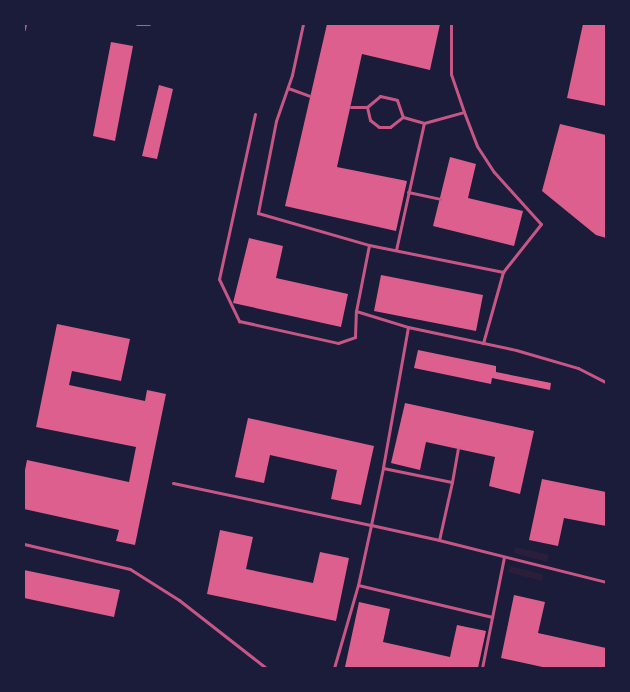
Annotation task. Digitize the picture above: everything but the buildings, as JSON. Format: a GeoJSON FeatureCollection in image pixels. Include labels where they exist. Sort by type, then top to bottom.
{"type":"FeatureCollection","features":[{"type":"Feature","properties":{"kind":"lane"},"geometry":{"type":"LineString","coordinates":[[24,29],[25,24]]}},
{"type":"Feature","properties":{"kind":"lane"},"geometry":{"type":"LineString","coordinates":[[137,24],[149,24]]}},
{"type":"Feature","properties":{"kind":"lane"},"geometry":{"type":"LineString","coordinates":[[303,24],[288,88],[276,121],[258,213],[369,245],[503,272]]}},
{"type":"Feature","properties":{"kind":"lane"},"geometry":{"type":"LineString","coordinates":[[451,24],[451,74],[477,146],[494,172],[541,224],[503,272],[483,343]]}},
{"type":"Feature","properties":{"kind":"lane"},"geometry":{"type":"LineString","coordinates":[[288,88],[310,96]]}},
{"type":"Feature","properties":{"kind":"lane"},"geometry":{"type":"LineString","coordinates":[[351,107],[367,107],[380,96],[397,100],[403,117]]}},
{"type":"Feature","properties":{"kind":"lane"},"geometry":{"type":"LineString","coordinates":[[367,107],[370,120],[379,127],[390,127],[403,117]]}},
{"type":"Feature","properties":{"kind":"lane"},"geometry":{"type":"LineString","coordinates":[[403,117],[424,123],[464,112]]}},
{"type":"Feature","properties":{"kind":"lane"},"geometry":{"type":"LineString","coordinates":[[255,114],[219,279],[239,321],[338,343],[355,337],[356,311],[369,245]]}},
{"type":"Feature","properties":{"kind":"lane"},"geometry":{"type":"LineString","coordinates":[[396,250],[424,123]]}},
{"type":"Feature","properties":{"kind":"lane"},"geometry":{"type":"LineString","coordinates":[[408,192],[440,199]]}},
{"type":"Feature","properties":{"kind":"lane"},"geometry":{"type":"LineString","coordinates":[[356,311],[408,327],[483,343],[578,368],[606,382]]}},
{"type":"Feature","properties":{"kind":"lane"},"geometry":{"type":"LineString","coordinates":[[334,668],[358,585],[383,468],[408,327]]}},
{"type":"Feature","properties":{"kind":"lane"},"geometry":{"type":"LineString","coordinates":[[439,540],[458,449]]}},
{"type":"Feature","properties":{"kind":"lane"},"geometry":{"type":"LineString","coordinates":[[383,468],[452,482]]}},
{"type":"Feature","properties":{"kind":"lane"},"geometry":{"type":"LineString","coordinates":[[173,483],[439,540],[606,582]]}},
{"type":"Feature","properties":{"kind":"lane"},"geometry":{"type":"LineString","coordinates":[[24,544],[130,569],[179,600],[266,668]]}},
{"type":"Feature","properties":{"kind":"lane"},"geometry":{"type":"LineString","coordinates":[[482,668],[504,556]]}},
{"type":"Feature","properties":{"kind":"lane"},"geometry":{"type":"LineString","coordinates":[[358,585],[492,617]]}},
{"type":"Feature","properties":{"kind":"shaded area"},"geometry":{"type":"Polygon","coordinates":[[[515,547],[549,555],[547,562],[514,553],[515,547]]]}},
{"type":"Feature","properties":{"kind":"shaded area"},"geometry":{"type":"Polygon","coordinates":[[[509,566],[543,574],[542,581],[508,572],[509,566]]]}}]}
